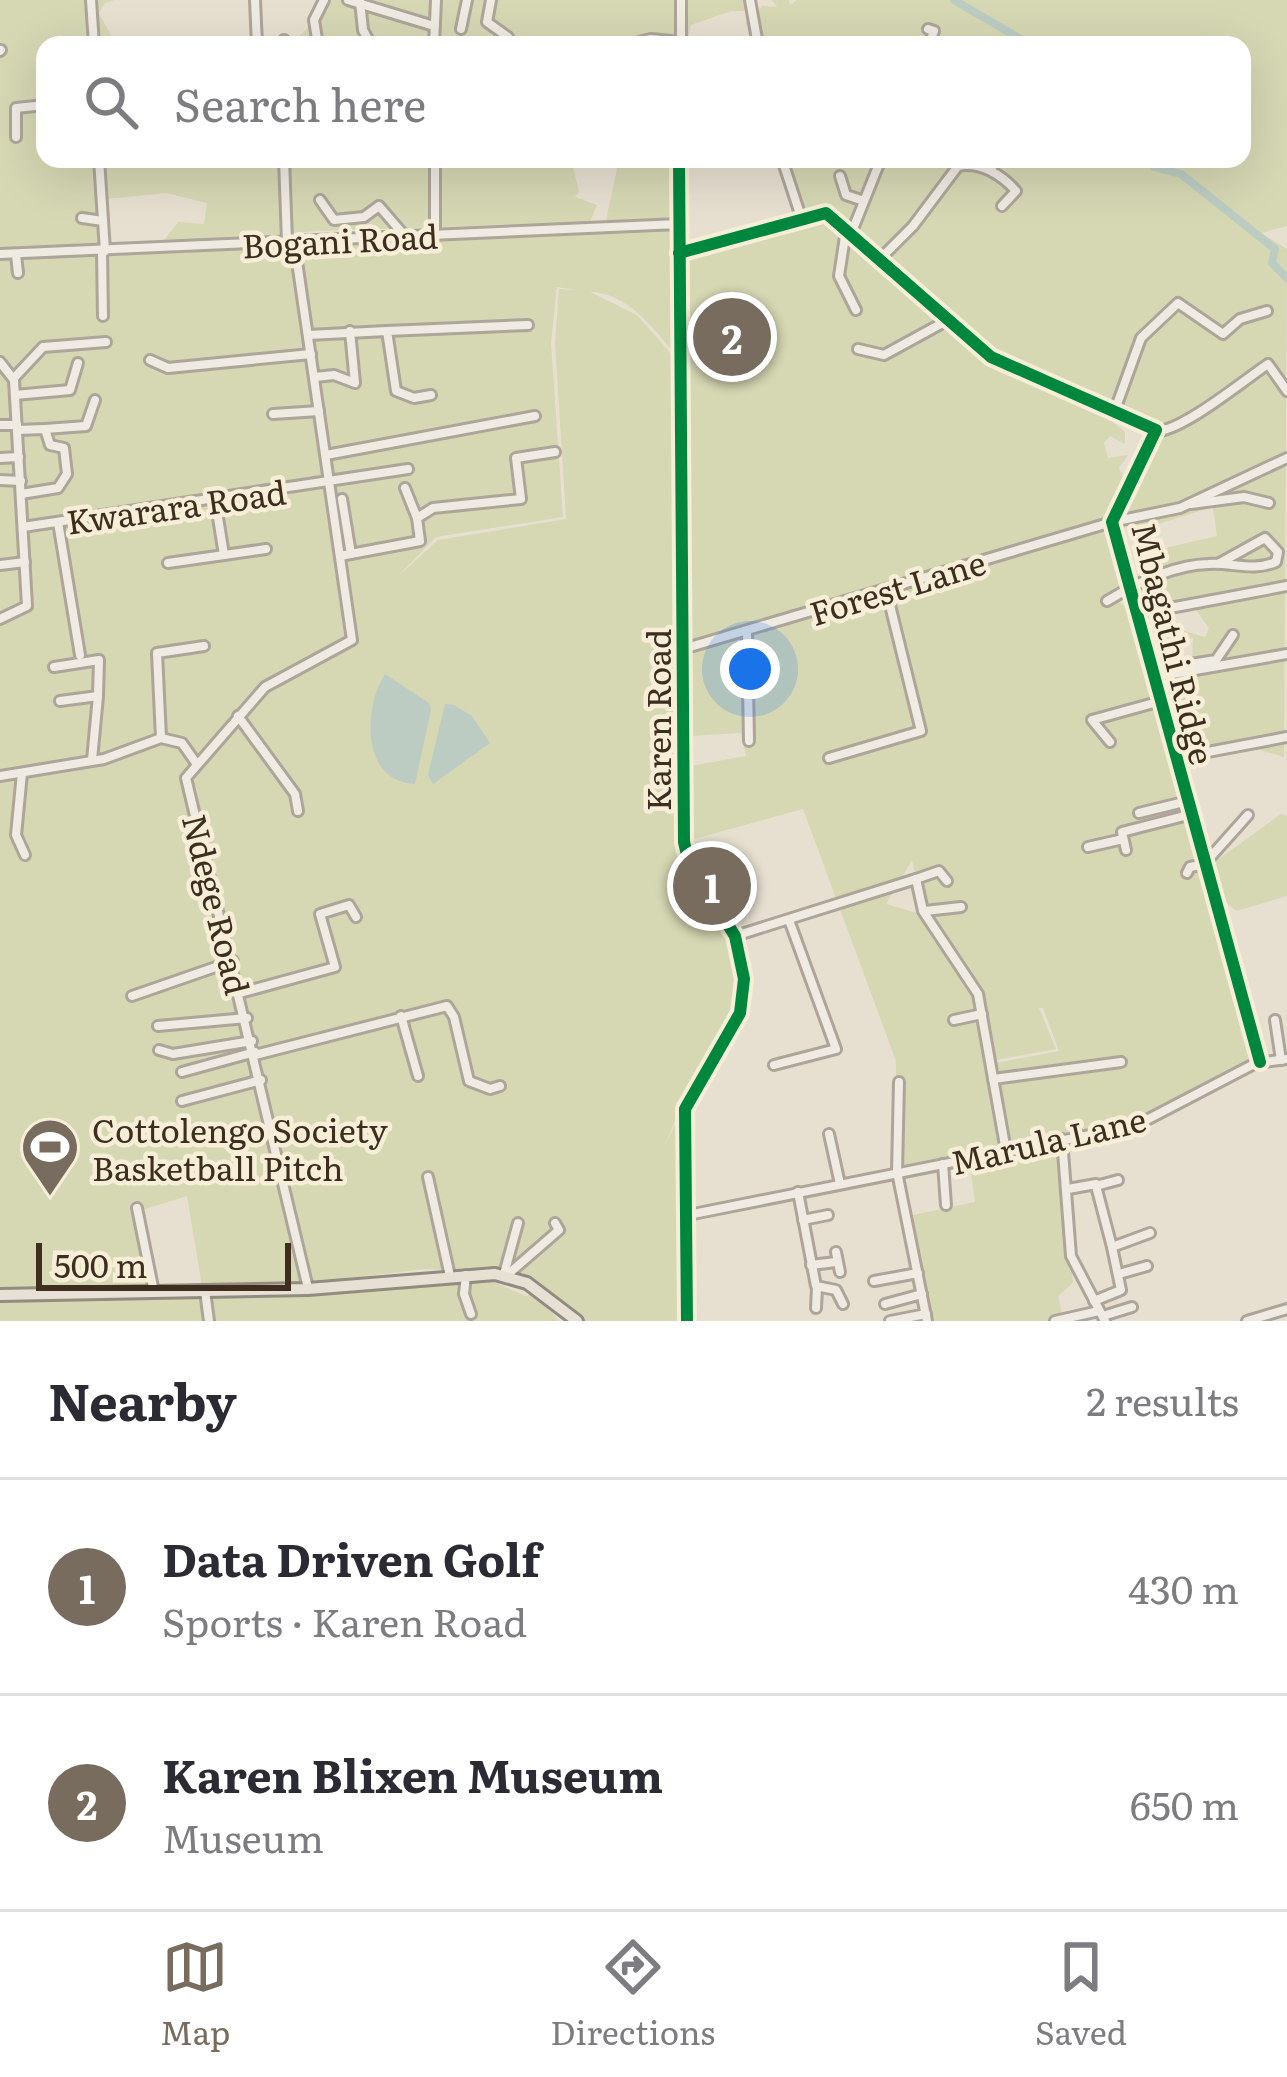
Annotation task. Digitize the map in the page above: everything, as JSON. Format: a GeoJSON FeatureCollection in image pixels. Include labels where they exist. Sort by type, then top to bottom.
{"type":"FeatureCollection","features":[{"type":"Feature","properties":{"kind":"main road"},"geometry":{"type":"LineString","coordinates":[[0,1295],[308,1289],[466,1274],[505,1276],[534,1287],[577,1321]]}},
{"type":"Feature","properties":{"kind":"street"},"geometry":{"type":"LineString","coordinates":[[92,0],[94,36]]}},
{"type":"Feature","properties":{"kind":"street"},"geometry":{"type":"LineString","coordinates":[[255,0],[257,36]]}},
{"type":"Feature","properties":{"kind":"street"},"geometry":{"type":"LineString","coordinates":[[316,36],[314,20],[324,0]]}},
{"type":"Feature","properties":{"kind":"street"},"geometry":{"type":"LineString","coordinates":[[348,0],[434,26]]}},
{"type":"Feature","properties":{"kind":"street"},"geometry":{"type":"LineString","coordinates":[[434,36],[436,0]]}},
{"type":"Feature","properties":{"kind":"street"},"geometry":{"type":"LineString","coordinates":[[461,28],[467,0]]}},
{"type":"Feature","properties":{"kind":"street"},"geometry":{"type":"LineString","coordinates":[[491,0],[487,22],[505,36]]}},
{"type":"Feature","properties":{"kind":"street"},"geometry":{"type":"LineString","coordinates":[[680,0],[681,36]]}},
{"type":"Feature","properties":{"kind":"street"},"geometry":{"type":"LineString","coordinates":[[750,0],[760,36]]}},
{"type":"Feature","properties":{"kind":"street"},"geometry":{"type":"LineString","coordinates":[[360,2],[369,36]]}},
{"type":"Feature","properties":{"kind":"street"},"geometry":{"type":"LineString","coordinates":[[928,28],[932,36]]}},
{"type":"Feature","properties":{"kind":"street"},"geometry":{"type":"LineString","coordinates":[[16,137],[15,109],[36,106]]}},
{"type":"Feature","properties":{"kind":"street"},"geometry":{"type":"LineString","coordinates":[[100,168],[104,316]]}},
{"type":"Feature","properties":{"kind":"street"},"geometry":{"type":"LineString","coordinates":[[285,168],[291,241],[329,480],[346,555]]}},
{"type":"Feature","properties":{"kind":"street"},"geometry":{"type":"LineString","coordinates":[[435,168],[435,235]]}},
{"type":"Feature","properties":{"kind":"street","name":"Karen Road"},"geometry":{"type":"LineString","coordinates":[[679,168],[685,853],[734,936],[744,964],[742,1007],[685,1108],[687,1321]]}},
{"type":"Feature","properties":{"kind":"street"},"geometry":{"type":"LineString","coordinates":[[785,168],[801,217]]}},
{"type":"Feature","properties":{"kind":"street"},"geometry":{"type":"LineString","coordinates":[[856,310],[839,276],[848,232],[877,168]]}},
{"type":"Feature","properties":{"kind":"street"},"geometry":{"type":"LineString","coordinates":[[879,260],[913,226],[958,168]]}},
{"type":"Feature","properties":{"kind":"street"},"geometry":{"type":"LineString","coordinates":[[983,168],[1016,190],[1002,206]]}},
{"type":"Feature","properties":{"kind":"street"},"geometry":{"type":"LineString","coordinates":[[840,176],[846,195],[864,201]]}},
{"type":"Feature","properties":{"kind":"street"},"geometry":{"type":"LineString","coordinates":[[320,200],[334,220],[364,217],[379,206],[405,236]]}},
{"type":"Feature","properties":{"kind":"street"},"geometry":{"type":"LineString","coordinates":[[680,253],[826,213],[991,357],[1157,431],[1198,415],[1210,401],[1268,364],[1287,391]]}},
{"type":"Feature","properties":{"kind":"street"},"geometry":{"type":"LineString","coordinates":[[82,218],[103,221]]}},
{"type":"Feature","properties":{"kind":"street","name":"Bogani Road"},"geometry":{"type":"LineString","coordinates":[[0,254],[679,224]]}},
{"type":"Feature","properties":{"kind":"street"},"geometry":{"type":"LineString","coordinates":[[16,255],[18,273]]}},
{"type":"Feature","properties":{"kind":"street"},"geometry":{"type":"LineString","coordinates":[[1115,410],[1141,338],[1178,303],[1223,334],[1240,319],[1268,310]]}},
{"type":"Feature","properties":{"kind":"street"},"geometry":{"type":"LineString","coordinates":[[858,349],[884,355],[948,320]]}},
{"type":"Feature","properties":{"kind":"street"},"geometry":{"type":"LineString","coordinates":[[308,335],[528,325]]}},
{"type":"Feature","properties":{"kind":"street"},"geometry":{"type":"LineString","coordinates":[[314,376],[334,375],[355,383],[350,331]]}},
{"type":"Feature","properties":{"kind":"street"},"geometry":{"type":"LineString","coordinates":[[387,331],[396,391],[414,398],[431,395]]}},
{"type":"Feature","properties":{"kind":"street"},"geometry":{"type":"LineString","coordinates":[[0,362],[14,378],[43,347],[106,342]]}},
{"type":"Feature","properties":{"kind":"street"},"geometry":{"type":"LineString","coordinates":[[150,360],[168,368],[311,354]]}},
{"type":"Feature","properties":{"kind":"street"},"geometry":{"type":"LineString","coordinates":[[15,395],[70,390],[78,363]]}},
{"type":"Feature","properties":{"kind":"street","name":"Kwarara Road"},"geometry":{"type":"LineString","coordinates":[[0,619],[25,610],[14,378]]}},
{"type":"Feature","properties":{"kind":"street"},"geometry":{"type":"LineString","coordinates":[[0,424],[45,429],[88,425],[95,400]]}},
{"type":"Feature","properties":{"kind":"street"},"geometry":{"type":"LineString","coordinates":[[273,415],[319,411]]}},
{"type":"Feature","properties":{"kind":"street"},"geometry":{"type":"LineString","coordinates":[[326,455],[469,424],[536,416]]}},
{"type":"Feature","properties":{"kind":"street"},"geometry":{"type":"LineString","coordinates":[[21,494],[58,488],[65,479],[64,448],[50,445],[45,429]]}},
{"type":"Feature","properties":{"kind":"street","name":"Mbagathi Ridge"},"geometry":{"type":"LineString","coordinates":[[1157,431],[1112,522],[1260,1062]]}},
{"type":"Feature","properties":{"kind":"street"},"geometry":{"type":"LineString","coordinates":[[417,518],[441,506],[519,500],[516,458],[555,452]]}},
{"type":"Feature","properties":{"kind":"street"},"geometry":{"type":"LineString","coordinates":[[0,458],[19,457]]}},
{"type":"Feature","properties":{"kind":"street"},"geometry":{"type":"LineString","coordinates":[[1190,504],[1287,458]]}},
{"type":"Feature","properties":{"kind":"street","name":"Kwarara Road"},"geometry":{"type":"LineString","coordinates":[[23,527],[408,469]]}},
{"type":"Feature","properties":{"kind":"street"},"geometry":{"type":"LineString","coordinates":[[0,480],[21,481]]}},
{"type":"Feature","properties":{"kind":"street"},"geometry":{"type":"LineString","coordinates":[[346,555],[420,541],[405,488]]}},
{"type":"Feature","properties":{"kind":"street"},"geometry":{"type":"LineString","coordinates":[[1190,504],[1244,497],[1269,503]]}},
{"type":"Feature","properties":{"kind":"street"},"geometry":{"type":"LineString","coordinates":[[0,776],[92,760],[161,738],[182,743],[196,763],[270,683],[352,643],[342,499]]}},
{"type":"Feature","properties":{"kind":"street"},"geometry":{"type":"LineString","coordinates":[[215,500],[224,556]]}},
{"type":"Feature","properties":{"kind":"street","name":"Forest Lane"},"geometry":{"type":"LineString","coordinates":[[683,649],[1112,522],[1190,504]]}},
{"type":"Feature","properties":{"kind":"street"},"geometry":{"type":"LineString","coordinates":[[58,522],[80,655]]}},
{"type":"Feature","properties":{"kind":"street"},"geometry":{"type":"LineString","coordinates":[[1107,602],[1131,587],[1218,564],[1265,538],[1278,552],[1276,562],[1264,567],[1218,564]]}},
{"type":"Feature","properties":{"kind":"street"},"geometry":{"type":"LineString","coordinates":[[168,563],[266,549]]}},
{"type":"Feature","properties":{"kind":"street"},"geometry":{"type":"LineString","coordinates":[[0,565],[25,562]]}},
{"type":"Feature","properties":{"kind":"street"},"geometry":{"type":"LineString","coordinates":[[1138,614],[1287,586]]}},
{"type":"Feature","properties":{"kind":"street"},"geometry":{"type":"LineString","coordinates":[[830,758],[921,733],[886,589]]}},
{"type":"Feature","properties":{"kind":"street"},"geometry":{"type":"LineString","coordinates":[[747,631],[749,741]]}},
{"type":"Feature","properties":{"kind":"street"},"geometry":{"type":"LineString","coordinates":[[1153,674],[1216,660],[1233,635]]}},
{"type":"Feature","properties":{"kind":"street"},"geometry":{"type":"LineString","coordinates":[[161,738],[157,653],[204,646]]}},
{"type":"Feature","properties":{"kind":"street"},"geometry":{"type":"LineString","coordinates":[[1153,674],[1287,654]]}},
{"type":"Feature","properties":{"kind":"street"},"geometry":{"type":"LineString","coordinates":[[53,667],[99,660],[92,760]]}},
{"type":"Feature","properties":{"kind":"street"},"geometry":{"type":"LineString","coordinates":[[59,701],[98,696]]}},
{"type":"Feature","properties":{"kind":"street"},"geometry":{"type":"LineString","coordinates":[[1110,742],[1092,720],[1161,701]]}},
{"type":"Feature","properties":{"kind":"street"},"geometry":{"type":"LineString","coordinates":[[238,716],[295,794],[298,811]]}},
{"type":"Feature","properties":{"kind":"street"},"geometry":{"type":"LineString","coordinates":[[1176,758],[1287,737]]}},
{"type":"Feature","properties":{"kind":"street","name":"Ndege Road"},"geometry":{"type":"LineString","coordinates":[[196,763],[186,778],[308,1289]]}},
{"type":"Feature","properties":{"kind":"street"},"geometry":{"type":"LineString","coordinates":[[22,773],[16,835],[26,855]]}},
{"type":"Feature","properties":{"kind":"street"},"geometry":{"type":"LineString","coordinates":[[1139,813],[1188,800]]}},
{"type":"Feature","properties":{"kind":"street"},"geometry":{"type":"LineString","coordinates":[[1126,850],[1122,832],[1192,814]]}},
{"type":"Feature","properties":{"kind":"street"},"geometry":{"type":"LineString","coordinates":[[1187,873],[1206,863],[1248,815]]}},
{"type":"Feature","properties":{"kind":"street"},"geometry":{"type":"LineString","coordinates":[[1088,847],[1123,839]]}},
{"type":"Feature","properties":{"kind":"street"},"geometry":{"type":"LineString","coordinates":[[734,936],[939,871],[947,880]]}},
{"type":"Feature","properties":{"kind":"street"},"geometry":{"type":"LineString","coordinates":[[916,879],[923,910],[950,959],[973,980],[1006,1151]]}},
{"type":"Feature","properties":{"kind":"street"},"geometry":{"type":"LineString","coordinates":[[240,993],[334,967],[320,914],[349,905],[356,917]]}},
{"type":"Feature","properties":{"kind":"street"},"geometry":{"type":"LineString","coordinates":[[923,910],[962,907]]}},
{"type":"Feature","properties":{"kind":"street"},"geometry":{"type":"LineString","coordinates":[[774,1065],[836,1049],[789,920]]}},
{"type":"Feature","properties":{"kind":"street"},"geometry":{"type":"LineString","coordinates":[[132,996],[233,961]]}},
{"type":"Feature","properties":{"kind":"street"},"geometry":{"type":"LineString","coordinates":[[182,1072],[449,1007],[469,1082],[490,1089],[500,1086]]}},
{"type":"Feature","properties":{"kind":"street"},"geometry":{"type":"LineString","coordinates":[[954,1020],[982,1014]]}},
{"type":"Feature","properties":{"kind":"street"},"geometry":{"type":"LineString","coordinates":[[401,1016],[418,1076]]}},
{"type":"Feature","properties":{"kind":"street"},"geometry":{"type":"LineString","coordinates":[[158,1025],[247,1018]]}},
{"type":"Feature","properties":{"kind":"street"},"geometry":{"type":"LineString","coordinates":[[1275,1020],[1284,1060]]}},
{"type":"Feature","properties":{"kind":"street"},"geometry":{"type":"LineString","coordinates":[[159,1050],[173,1054],[252,1041]]}},
{"type":"Feature","properties":{"kind":"street","name":"Marula Lane"},"geometry":{"type":"LineString","coordinates":[[688,1215],[1138,1125],[1260,1062],[1284,1060]]}},
{"type":"Feature","properties":{"kind":"street"},"geometry":{"type":"LineString","coordinates":[[993,1079],[1121,1062]]}},
{"type":"Feature","properties":{"kind":"street"},"geometry":{"type":"LineString","coordinates":[[182,1101],[261,1080]]}},
{"type":"Feature","properties":{"kind":"street"},"geometry":{"type":"LineString","coordinates":[[890,1321],[927,1318],[897,1172],[899,1082]]}},
{"type":"Feature","properties":{"kind":"street"},"geometry":{"type":"LineString","coordinates":[[830,1134],[839,1184]]}},
{"type":"Feature","properties":{"kind":"street"},"geometry":{"type":"LineString","coordinates":[[1062,1139],[1071,1256],[1100,1312]]}},
{"type":"Feature","properties":{"kind":"street"},"geometry":{"type":"LineString","coordinates":[[943,1163],[946,1205]]}},
{"type":"Feature","properties":{"kind":"street"},"geometry":{"type":"LineString","coordinates":[[428,1177],[450,1276]]}},
{"type":"Feature","properties":{"kind":"street"},"geometry":{"type":"LineString","coordinates":[[1068,1189],[1118,1180]]}},
{"type":"Feature","properties":{"kind":"street"},"geometry":{"type":"LineString","coordinates":[[1096,1184],[1119,1274],[1118,1294],[1100,1312]]}},
{"type":"Feature","properties":{"kind":"street"},"geometry":{"type":"LineString","coordinates":[[798,1192],[817,1288],[816,1308]]}},
{"type":"Feature","properties":{"kind":"street"},"geometry":{"type":"LineString","coordinates":[[137,1208],[154,1292]]}},
{"type":"Feature","properties":{"kind":"street"},"geometry":{"type":"LineString","coordinates":[[803,1220],[828,1215]]}},
{"type":"Feature","properties":{"kind":"street"},"geometry":{"type":"LineString","coordinates":[[505,1276],[518,1222]]}},
{"type":"Feature","properties":{"kind":"street"},"geometry":{"type":"LineString","coordinates":[[505,1276],[559,1230],[554,1223]]}},
{"type":"Feature","properties":{"kind":"street"},"geometry":{"type":"LineString","coordinates":[[1112,1246],[1150,1233]]}},
{"type":"Feature","properties":{"kind":"street"},"geometry":{"type":"LineString","coordinates":[[811,1263],[837,1265]]}},
{"type":"Feature","properties":{"kind":"street"},"geometry":{"type":"LineString","coordinates":[[1119,1274],[1147,1267]]}},
{"type":"Feature","properties":{"kind":"street"},"geometry":{"type":"LineString","coordinates":[[874,1281],[917,1273]]}},
{"type":"Feature","properties":{"kind":"street"},"geometry":{"type":"LineString","coordinates":[[466,1274],[464,1294],[471,1314]]}},
{"type":"Feature","properties":{"kind":"street"},"geometry":{"type":"LineString","coordinates":[[817,1288],[836,1290],[843,1304]]}},
{"type":"Feature","properties":{"kind":"street"},"geometry":{"type":"LineString","coordinates":[[205,1291],[209,1321]]}},
{"type":"Feature","properties":{"kind":"street"},"geometry":{"type":"LineString","coordinates":[[885,1304],[922,1294]]}},
{"type":"Feature","properties":{"kind":"street"},"geometry":{"type":"LineString","coordinates":[[1055,1321],[1132,1306]]}},
{"type":"Feature","properties":{"kind":"street"},"geometry":{"type":"LineString","coordinates":[[1247,1321],[1287,1309]]}},
{"type":"Feature","properties":{"kind":"green space"},"geometry":{"type":"Polygon","coordinates":[[[0,0],[115,0],[105,3],[99,13],[111,36],[36,36],[36,168],[96,168],[100,247],[0,250],[0,0]]]}},
{"type":"Feature","properties":{"kind":"green space"},"geometry":{"type":"Polygon","coordinates":[[[323,0],[746,0],[748,11],[731,11],[691,25],[689,36],[299,36],[328,10],[323,0]]]}},
{"type":"Feature","properties":{"kind":"green space"},"geometry":{"type":"Polygon","coordinates":[[[772,0],[789,0],[790,5],[797,0],[1287,0],[1287,226],[1261,233],[1287,249],[1284,757],[1239,744],[1188,751],[1186,738],[1196,740],[1199,720],[1195,715],[1169,719],[1158,672],[1192,660],[1193,638],[1158,646],[1159,661],[1148,635],[1184,631],[1205,637],[1209,628],[1188,599],[1143,609],[1133,579],[1143,576],[1151,556],[1147,538],[1133,536],[1135,529],[1126,527],[1121,529],[1125,538],[1116,528],[1118,512],[1161,427],[1000,356],[840,217],[821,208],[802,212],[790,168],[1251,168],[1251,36],[751,36],[746,23],[762,6],[777,7],[772,0]],[[1212,501],[1209,508],[1149,527],[1157,550],[1217,536],[1212,501]]]}},
{"type":"Feature","properties":{"kind":"green space"},"geometry":{"type":"Polygon","coordinates":[[[104,168],[573,168],[579,192],[575,197],[597,205],[590,222],[317,231],[162,243],[178,222],[204,224],[207,203],[166,193],[106,199],[104,168]]]}},
{"type":"Feature","properties":{"kind":"green space"},"geometry":{"type":"Polygon","coordinates":[[[675,168],[676,219],[606,220],[617,169],[675,168]]]}},
{"type":"Feature","properties":{"kind":"green space"},"geometry":{"type":"Polygon","coordinates":[[[823,217],[992,364],[1107,417],[1125,432],[1125,444],[1110,436],[1104,443],[1108,458],[1128,455],[1119,468],[1124,481],[1105,518],[1126,593],[1120,603],[1129,609],[1136,630],[1256,1059],[1129,1123],[1007,1146],[995,1063],[1059,1051],[1043,1008],[1039,1008],[1056,1049],[985,1062],[999,1150],[897,1170],[896,1061],[803,809],[690,840],[684,257],[823,217]],[[741,733],[690,736],[690,766],[746,756],[741,733]],[[912,860],[886,904],[931,917],[922,903],[912,860]]]}},
{"type":"Feature","properties":{"kind":"green space"},"geometry":{"type":"Polygon","coordinates":[[[674,227],[674,352],[627,304],[590,292],[637,315],[673,356],[679,854],[730,929],[738,963],[735,1011],[682,1103],[664,1148],[682,1110],[680,1321],[584,1321],[523,1273],[425,1269],[288,1285],[202,1286],[187,1196],[135,1212],[148,1288],[0,1289],[0,257],[674,227]],[[557,287],[551,343],[563,517],[436,537],[397,577],[438,540],[566,519],[555,342],[559,289],[576,290],[557,287]]]}},
{"type":"Feature","properties":{"kind":"green space"},"geometry":{"type":"Polygon","coordinates":[[[1281,814],[1287,816],[1287,896],[1237,911],[1219,889],[1216,861],[1281,814]]]}},
{"type":"Feature","properties":{"kind":"green space"},"geometry":{"type":"Polygon","coordinates":[[[1059,1147],[1073,1283],[1058,1296],[1064,1321],[929,1321],[908,1216],[975,1202],[970,1165],[1059,1147]]]}},
{"type":"Feature","properties":{"kind":"green space"},"geometry":{"type":"Polygon","coordinates":[[[488,1280],[526,1296],[535,1293],[559,1321],[0,1321],[0,1300],[176,1298],[488,1280]]]}},
{"type":"Feature","properties":{"kind":"shaded area"},"geometry":{"type":"Polygon","coordinates":[[[385,674],[429,703],[431,710],[415,784],[384,771],[376,757],[371,723],[385,674]]]}},
{"type":"Feature","properties":{"kind":"shaded area"},"geometry":{"type":"Polygon","coordinates":[[[445,704],[472,716],[490,743],[433,784],[428,775],[445,704]]]}},
{"type":"Feature","properties":{"kind":"waterway"},"geometry":{"type":"LineString","coordinates":[[954,0],[1016,36]]}},
{"type":"Feature","properties":{"kind":"waterway"},"geometry":{"type":"LineString","coordinates":[[1158,168],[1181,174],[1275,249],[1272,263],[1287,278]]}},
{"type":"Feature","properties":{"kind":"cycle path"},"geometry":{"type":"LineString","coordinates":[[679,168],[684,842],[689,863],[735,936],[744,979],[740,1013],[685,1109],[687,1321]]}},
{"type":"Feature","properties":{"kind":"cycle path"},"geometry":{"type":"LineString","coordinates":[[679,253],[826,213],[991,357],[1156,430],[1112,522],[1260,1062]]}},
{"type":"Feature","properties":{"kind":"place","name":"Karen Blixen Museum"},"geometry":{"type":"Point","coordinates":[732,337]}},
{"type":"Feature","properties":{"kind":"place","name":"Data Driven Golf"},"geometry":{"type":"Point","coordinates":[712,886]}},
{"type":"Feature","properties":{"kind":"place","name":"Cottolengo Society Basketball Pitch"},"geometry":{"type":"Point","coordinates":[50,1198]}}]}
